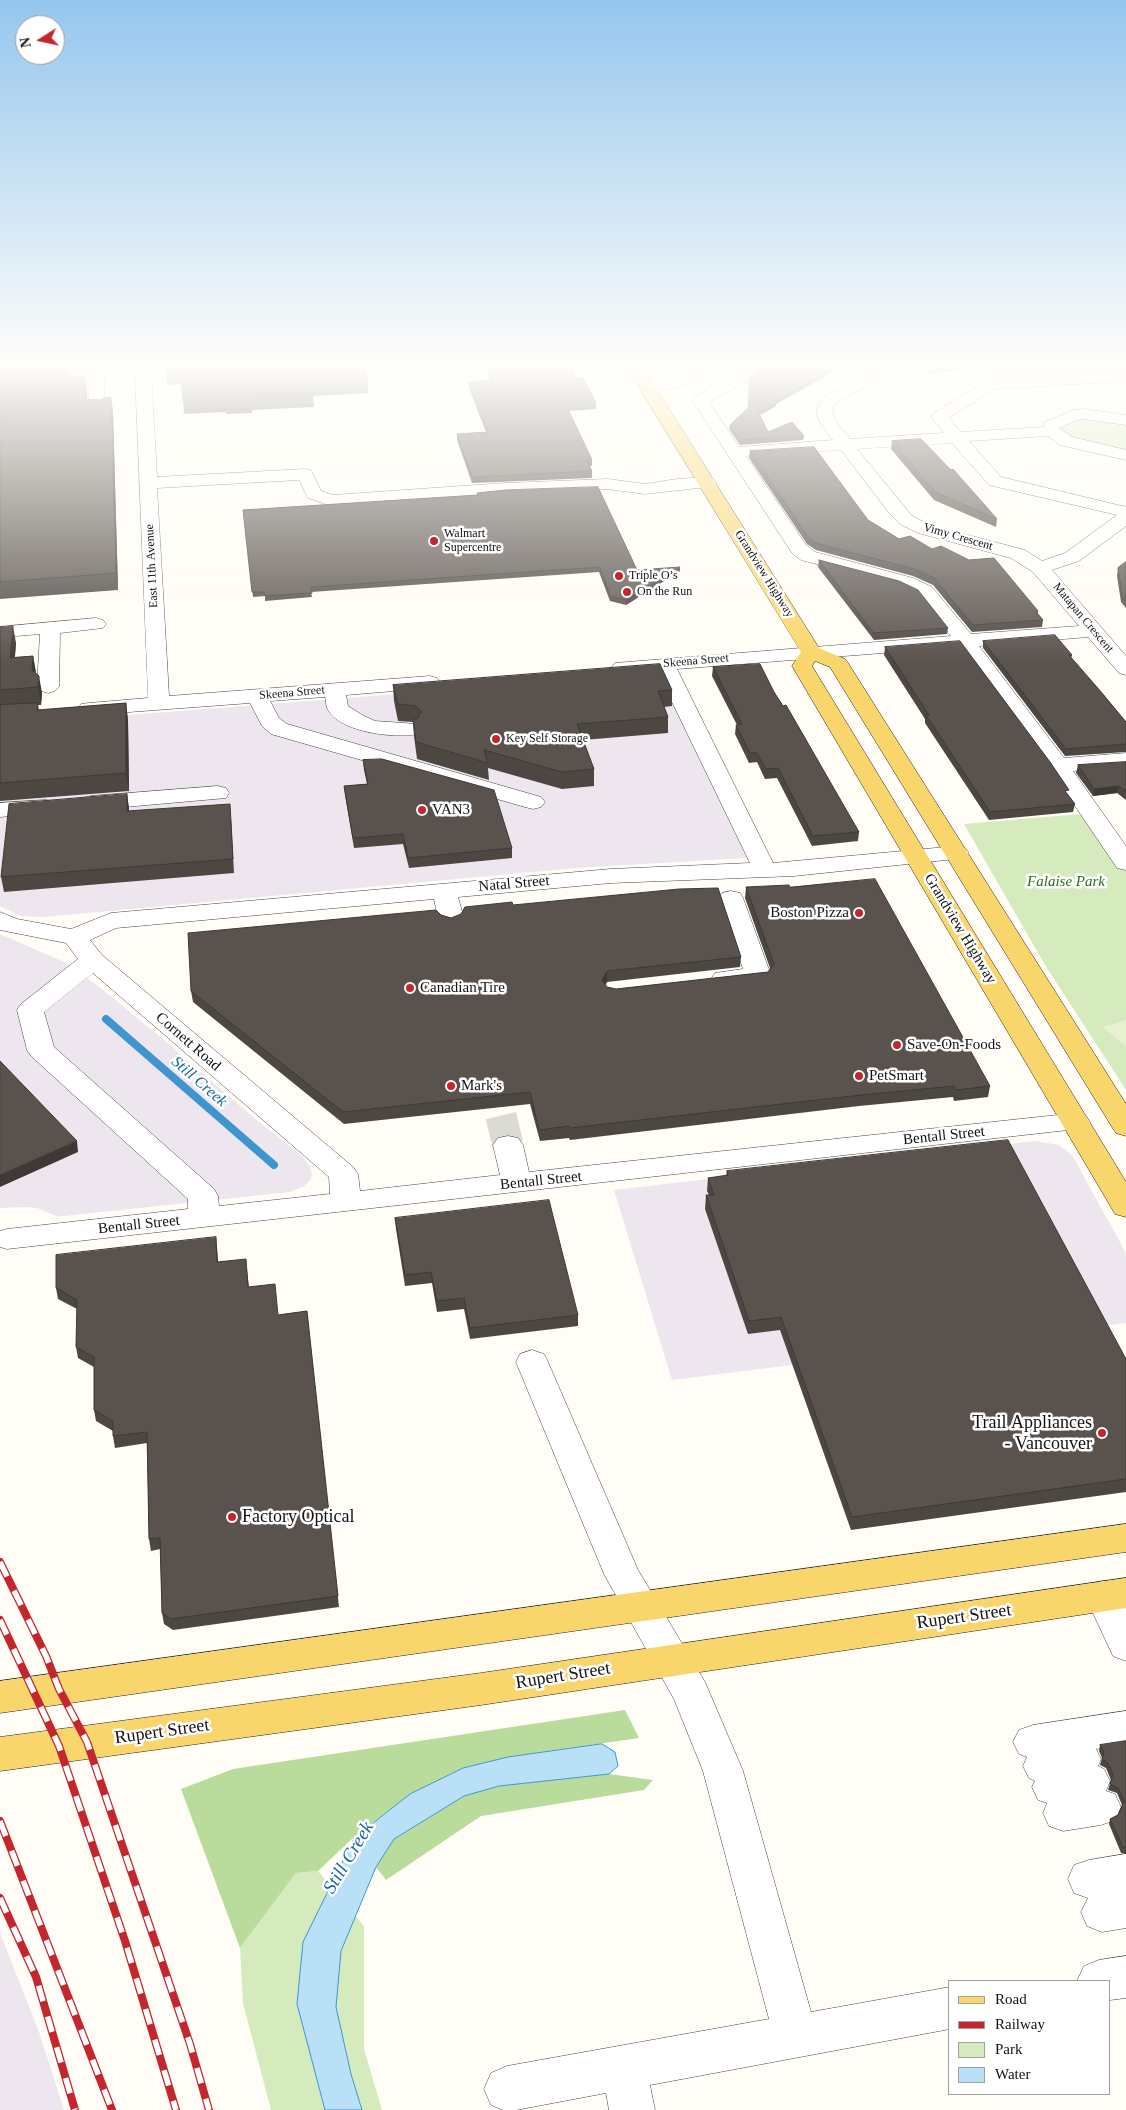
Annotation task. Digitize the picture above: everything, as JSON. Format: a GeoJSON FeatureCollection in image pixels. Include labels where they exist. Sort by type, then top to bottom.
{"type":"FeatureCollection","features":[{"type":"Feature","properties":{"kind":"main road","name":"Grandview Highway"},"geometry":{"type":"LineString","coordinates":[[698,467],[811,652],[802,666],[1126,1207]]}},
{"type":"Feature","properties":{"kind":"main road"},"geometry":{"type":"LineString","coordinates":[[811,652],[838,662],[1126,1127]]}},
{"type":"Feature","properties":{"kind":"main road"},"geometry":{"type":"LineString","coordinates":[[0,1697],[1126,1538]]}},
{"type":"Feature","properties":{"kind":"main road","name":"Rupert Street"},"geometry":{"type":"LineString","coordinates":[[0,1754],[471,1690],[1115,1595]]}},
{"type":"Feature","properties":{"kind":"street","name":"East 11th Avenue"},"geometry":{"type":"LineString","coordinates":[[147,467],[159,704]]}},
{"type":"Feature","properties":{"kind":"street"},"geometry":{"type":"LineString","coordinates":[[745,467],[799,549],[808,556],[906,582],[925,591],[965,640],[1058,765],[1126,864]]}},
{"type":"Feature","properties":{"kind":"street","name":"Vimy Crescent"},"geometry":{"type":"LineString","coordinates":[[864,467],[896,510],[906,520],[924,528],[1018,554],[1040,568]]}},
{"type":"Feature","properties":{"kind":"street"},"geometry":{"type":"LineString","coordinates":[[982,467],[995,481],[1123,521]]}},
{"type":"Feature","properties":{"kind":"street"},"geometry":{"type":"LineString","coordinates":[[148,483],[305,474],[314,494],[331,501],[505,488],[608,484],[645,489],[707,482]]}},
{"type":"Feature","properties":{"kind":"street"},"geometry":{"type":"LineString","coordinates":[[1040,568],[1072,558],[1123,521]]}},
{"type":"Feature","properties":{"kind":"street","name":"Matapan Crescent"},"geometry":{"type":"LineString","coordinates":[[1040,568],[1126,669]]}},
{"type":"Feature","properties":{"kind":"street"},"geometry":{"type":"LineString","coordinates":[[16,630],[96,624]]}},
{"type":"Feature","properties":{"kind":"street"},"geometry":{"type":"LineString","coordinates":[[48,687],[50,627]]}},
{"type":"Feature","properties":{"kind":"street","name":"Skeena Street"},"geometry":{"type":"LineString","coordinates":[[605,668],[1093,630]]}},
{"type":"Feature","properties":{"kind":"street"},"geometry":{"type":"LineString","coordinates":[[664,664],[765,870]]}},
{"type":"Feature","properties":{"kind":"street","name":"Skeena Street"},"geometry":{"type":"LineString","coordinates":[[70,711],[454,680]]}},
{"type":"Feature","properties":{"kind":"street"},"geometry":{"type":"LineString","coordinates":[[335,690],[338,708],[366,726],[383,730],[409,729]]}},
{"type":"Feature","properties":{"kind":"street"},"geometry":{"type":"LineString","coordinates":[[257,696],[270,721],[279,729],[533,802]]}},
{"type":"Feature","properties":{"kind":"street"},"geometry":{"type":"LineString","coordinates":[[1058,765],[1126,760]]}},
{"type":"Feature","properties":{"kind":"street"},"geometry":{"type":"LineString","coordinates":[[0,810],[218,793]]}},
{"type":"Feature","properties":{"kind":"street","name":"Natal Street"},"geometry":{"type":"LineString","coordinates":[[74,937],[111,921],[611,876],[765,870],[956,853]]}},
{"type":"Feature","properties":{"kind":"street"},"geometry":{"type":"LineString","coordinates":[[444,890],[451,919]]}},
{"type":"Feature","properties":{"kind":"street"},"geometry":{"type":"LineString","coordinates":[[703,981],[758,975],[731,898]]}},
{"type":"Feature","properties":{"kind":"street"},"geometry":{"type":"LineString","coordinates":[[0,920],[10,925],[74,937]]}},
{"type":"Feature","properties":{"kind":"street","name":"Cornett Road"},"geometry":{"type":"LineString","coordinates":[[74,937],[93,960],[343,1174],[346,1202]]}},
{"type":"Feature","properties":{"kind":"street"},"geometry":{"type":"LineString","coordinates":[[93,960],[30,1010],[41,1050],[203,1196],[204,1218]]}},
{"type":"Feature","properties":{"kind":"street","name":"Bentall Street"},"geometry":{"type":"LineString","coordinates":[[7,1239],[1076,1122]]}},
{"type":"Feature","properties":{"kind":"street"},"geometry":{"type":"LineString","coordinates":[[508,1145],[517,1183]]}},
{"type":"Feature","properties":{"kind":"street"},"geometry":{"type":"LineString","coordinates":[[532,1362],[622,1574],[690,1694],[723,1770],[796,2036]]}},
{"type":"Feature","properties":{"kind":"street"},"geometry":{"type":"LineString","coordinates":[[1115,1595],[1126,1645]]}},
{"type":"Feature","properties":{"kind":"street"},"geometry":{"type":"LineString","coordinates":[[1048,1777],[1126,1728]]}},
{"type":"Feature","properties":{"kind":"street"},"geometry":{"type":"LineString","coordinates":[[1048,1777],[1091,1782],[1048,1777]]}},
{"type":"Feature","properties":{"kind":"street"},"geometry":{"type":"LineString","coordinates":[[1106,1980],[1126,1977]]}},
{"type":"Feature","properties":{"kind":"street"},"geometry":{"type":"LineString","coordinates":[[507,2089],[948,2008]]}},
{"type":"Feature","properties":{"kind":"street"},"geometry":{"type":"LineString","coordinates":[[624,2068],[632,2110]]}},
{"type":"Feature","properties":{"kind":"shaded area"},"geometry":{"type":"Polygon","coordinates":[[[654,674],[662,678],[748,856],[745,858],[576,868],[44,917],[21,916],[0,906],[0,725],[654,674]]]}},
{"type":"Feature","properties":{"kind":"shaded area"},"geometry":{"type":"Polygon","coordinates":[[[0,934],[64,962],[97,985],[175,1049],[253,1117],[301,1155],[310,1167],[312,1175],[310,1180],[304,1186],[290,1192],[64,1216],[56,1216],[37,1208],[0,1208],[0,934]]]}},
{"type":"Feature","properties":{"kind":"shaded area"},"geometry":{"type":"Polygon","coordinates":[[[1035,1141],[1059,1145],[1072,1155],[1126,1253],[1126,1323],[672,1380],[614,1190],[1035,1141]]]}},
{"type":"Feature","properties":{"kind":"shaded area"},"geometry":{"type":"Polygon","coordinates":[[[0,1933],[39,2032],[64,2110],[0,2110],[0,1933]]]}},
{"type":"Feature","properties":{"kind":"green space","name":"Falaise Park"},"geometry":{"type":"Polygon","coordinates":[[[1092,813],[1126,863],[1126,1090],[1045,965],[964,824],[1092,813]]]}},
{"type":"Feature","properties":{"kind":"green space"},"geometry":{"type":"Polygon","coordinates":[[[1126,1020],[1126,1047],[1103,1027],[1126,1020]]]}},
{"type":"Feature","properties":{"kind":"green space"},"geometry":{"type":"Polygon","coordinates":[[[625,1710],[639,1738],[508,1757],[463,1768],[410,1794],[354,1837],[318,1871],[296,1873],[240,1948],[181,1789],[233,1769],[625,1710]]]}},
{"type":"Feature","properties":{"kind":"green space"},"geometry":{"type":"Polygon","coordinates":[[[609,1774],[653,1780],[644,1790],[481,1816],[386,1880],[376,1867],[394,1839],[464,1796],[499,1786],[609,1774]]]}},
{"type":"Feature","properties":{"kind":"green space"},"geometry":{"type":"Polygon","coordinates":[[[318,1871],[364,1926],[364,2049],[382,2110],[271,2110],[243,2003],[240,1948],[296,1873],[318,1871]]]}},
{"type":"Feature","properties":{"kind":"water"},"geometry":{"type":"Polygon","coordinates":[[[602,1744],[615,1752],[618,1766],[609,1774],[499,1786],[464,1796],[394,1839],[376,1867],[341,1951],[336,2007],[351,2074],[362,2110],[325,2110],[297,2004],[303,1942],[354,1838],[410,1794],[463,1768],[508,1757],[602,1744]]]}},
{"type":"Feature","properties":{"kind":"building"},"geometry":{"type":"Polygon","coordinates":[[[0,467],[113,467],[116,573],[0,582],[0,467]]]}},
{"type":"Feature","properties":{"kind":"building"},"geometry":{"type":"Polygon","coordinates":[[[469,467],[590,467],[592,471],[472,477],[469,467]]]}},
{"type":"Feature","properties":{"kind":"building"},"geometry":{"type":"Polygon","coordinates":[[[761,467],[829,467],[868,520],[899,539],[910,536],[932,549],[941,546],[969,560],[994,558],[1038,611],[1036,612],[1043,620],[973,625],[934,578],[914,569],[816,543],[808,537],[761,467]]]}},
{"type":"Feature","properties":{"kind":"building"},"geometry":{"type":"Polygon","coordinates":[[[914,467],[953,469],[997,519],[935,492],[914,467]]]}},
{"type":"Feature","properties":{"kind":"building","name":"Walmart Supercentre"},"geometry":{"type":"Polygon","coordinates":[[[598,487],[637,570],[680,567],[626,600],[610,596],[600,567],[311,587],[312,593],[265,596],[264,592],[252,592],[243,510],[478,495],[477,493],[505,490],[598,487]]]}},
{"type":"Feature","properties":{"kind":"building"},"geometry":{"type":"Polygon","coordinates":[[[819,560],[899,581],[918,590],[948,628],[874,633],[819,560]]]}},
{"type":"Feature","properties":{"kind":"building"},"geometry":{"type":"Polygon","coordinates":[[[1126,562],[1126,598],[1122,594],[1118,568],[1126,562]]]}},
{"type":"Feature","properties":{"kind":"building"},"geometry":{"type":"Polygon","coordinates":[[[13,626],[10,658],[33,656],[32,670],[39,676],[38,687],[0,690],[0,627],[13,626]]]}},
{"type":"Feature","properties":{"kind":"building"},"geometry":{"type":"Polygon","coordinates":[[[1055,635],[1072,655],[1069,655],[1126,722],[1126,744],[1066,749],[983,641],[1055,635]]]}},
{"type":"Feature","properties":{"kind":"building"},"geometry":{"type":"Polygon","coordinates":[[[960,641],[1050,762],[1069,790],[1065,791],[1075,804],[990,812],[926,715],[929,715],[885,647],[960,641]]]}},
{"type":"Feature","properties":{"kind":"building"},"geometry":{"type":"Polygon","coordinates":[[[660,664],[672,690],[658,691],[668,717],[577,724],[594,769],[562,772],[484,750],[488,763],[416,742],[413,720],[418,718],[421,711],[416,706],[398,704],[393,685],[660,664]]]}},
{"type":"Feature","properties":{"kind":"building"},"geometry":{"type":"Polygon","coordinates":[[[760,664],[774,692],[783,706],[786,705],[859,832],[813,836],[778,768],[766,769],[757,753],[750,753],[736,725],[742,724],[713,667],[760,664]]]}},
{"type":"Feature","properties":{"kind":"building"},"geometry":{"type":"Polygon","coordinates":[[[38,703],[37,710],[126,703],[126,773],[0,783],[0,705],[38,703]]]}},
{"type":"Feature","properties":{"kind":"building","name":"VAN3"},"geometry":{"type":"Polygon","coordinates":[[[382,759],[494,790],[512,848],[408,858],[403,834],[353,838],[344,786],[368,784],[363,760],[382,759]]]}},
{"type":"Feature","properties":{"kind":"building"},"geometry":{"type":"Polygon","coordinates":[[[1126,762],[1126,791],[1119,786],[1094,789],[1078,765],[1126,762]]]}},
{"type":"Feature","properties":{"kind":"building"},"geometry":{"type":"Polygon","coordinates":[[[127,794],[127,811],[230,804],[233,859],[1,877],[9,804],[127,794]]]}},
{"type":"Feature","properties":{"kind":"building"},"geometry":{"type":"Polygon","coordinates":[[[875,879],[990,1086],[956,1090],[954,1086],[861,1095],[539,1130],[530,1092],[343,1112],[191,991],[188,933],[436,910],[441,915],[451,918],[461,914],[465,907],[512,902],[513,905],[679,889],[718,888],[741,957],[607,971],[602,980],[607,987],[616,989],[768,972],[774,964],[746,887],[789,885],[790,887],[875,879]]]}},
{"type":"Feature","properties":{"kind":"building"},"geometry":{"type":"Polygon","coordinates":[[[0,1061],[77,1141],[0,1175],[0,1061]]]}},
{"type":"Feature","properties":{"kind":"building"},"geometry":{"type":"Polygon","coordinates":[[[1008,1140],[1126,1359],[1126,1479],[852,1517],[781,1317],[749,1321],[706,1195],[714,1195],[708,1178],[728,1175],[727,1171],[1008,1140]]]}},
{"type":"Feature","properties":{"kind":"building"},"geometry":{"type":"Polygon","coordinates":[[[549,1200],[578,1315],[470,1328],[464,1298],[437,1301],[431,1272],[405,1275],[395,1218],[549,1200]]]}},
{"type":"Feature","properties":{"kind":"building"},"geometry":{"type":"Polygon","coordinates":[[[216,1237],[217,1262],[246,1259],[248,1287],[275,1284],[278,1315],[307,1311],[338,1596],[171,1619],[162,1613],[160,1538],[149,1539],[147,1432],[113,1436],[113,1421],[94,1410],[94,1357],[76,1347],[77,1300],[56,1288],[56,1255],[216,1237]]]}},
{"type":"Feature","properties":{"kind":"building"},"geometry":{"type":"Polygon","coordinates":[[[1126,1741],[1126,1848],[1123,1847],[1110,1819],[1118,1815],[1124,1801],[1118,1788],[1110,1784],[1113,1774],[1107,1762],[1102,1759],[1104,1752],[1100,1745],[1126,1741]]]}},
{"type":"Feature","properties":{"kind":"waterway","name":"Still Creek"},"geometry":{"type":"LineString","coordinates":[[106,1019],[274,1165]]}},
{"type":"Feature","properties":{"kind":"tunnel"},"geometry":{"type":"LineString","coordinates":[[490,1071],[508,1145]]}},
{"type":"Feature","properties":{"kind":"railway"},"geometry":{"type":"LineString","coordinates":[[0,1562],[46,1656],[59,1689],[87,1742],[190,2044],[209,2110]]}},
{"type":"Feature","properties":{"kind":"railway"},"geometry":{"type":"LineString","coordinates":[[0,1620],[59,1746],[125,1941],[176,2110]]}},
{"type":"Feature","properties":{"kind":"railway"},"geometry":{"type":"LineString","coordinates":[[0,1821],[112,2110]]}},
{"type":"Feature","properties":{"kind":"railway"},"geometry":{"type":"LineString","coordinates":[[0,1898],[36,1977],[75,2110]]}},
{"type":"Feature","properties":{"kind":"place","name":"Walmart Supercentre"},"geometry":{"type":"Point","coordinates":[434,541]}},
{"type":"Feature","properties":{"kind":"place","name":"Triple O’s"},"geometry":{"type":"Point","coordinates":[619,576]}},
{"type":"Feature","properties":{"kind":"place","name":"On the Run"},"geometry":{"type":"Point","coordinates":[627,592]}},
{"type":"Feature","properties":{"kind":"place","name":"Key Self Storage"},"geometry":{"type":"Point","coordinates":[496,739]}},
{"type":"Feature","properties":{"kind":"place","name":"VAN3"},"geometry":{"type":"Point","coordinates":[422,810]}},
{"type":"Feature","properties":{"kind":"place","name":"Boston Pizza"},"geometry":{"type":"Point","coordinates":[859,913]}},
{"type":"Feature","properties":{"kind":"place","name":"Canadian Tire"},"geometry":{"type":"Point","coordinates":[410,988]}},
{"type":"Feature","properties":{"kind":"place","name":"Save-On-Foods"},"geometry":{"type":"Point","coordinates":[897,1045]}},
{"type":"Feature","properties":{"kind":"place","name":"PetSmart"},"geometry":{"type":"Point","coordinates":[859,1076]}},
{"type":"Feature","properties":{"kind":"place","name":"Mark's"},"geometry":{"type":"Point","coordinates":[451,1086]}},
{"type":"Feature","properties":{"kind":"place","name":"Trail Appliances - Vancouver"},"geometry":{"type":"Point","coordinates":[1102,1433]}},
{"type":"Feature","properties":{"kind":"place","name":"Factory Optical"},"geometry":{"type":"Point","coordinates":[232,1517]}}]}
